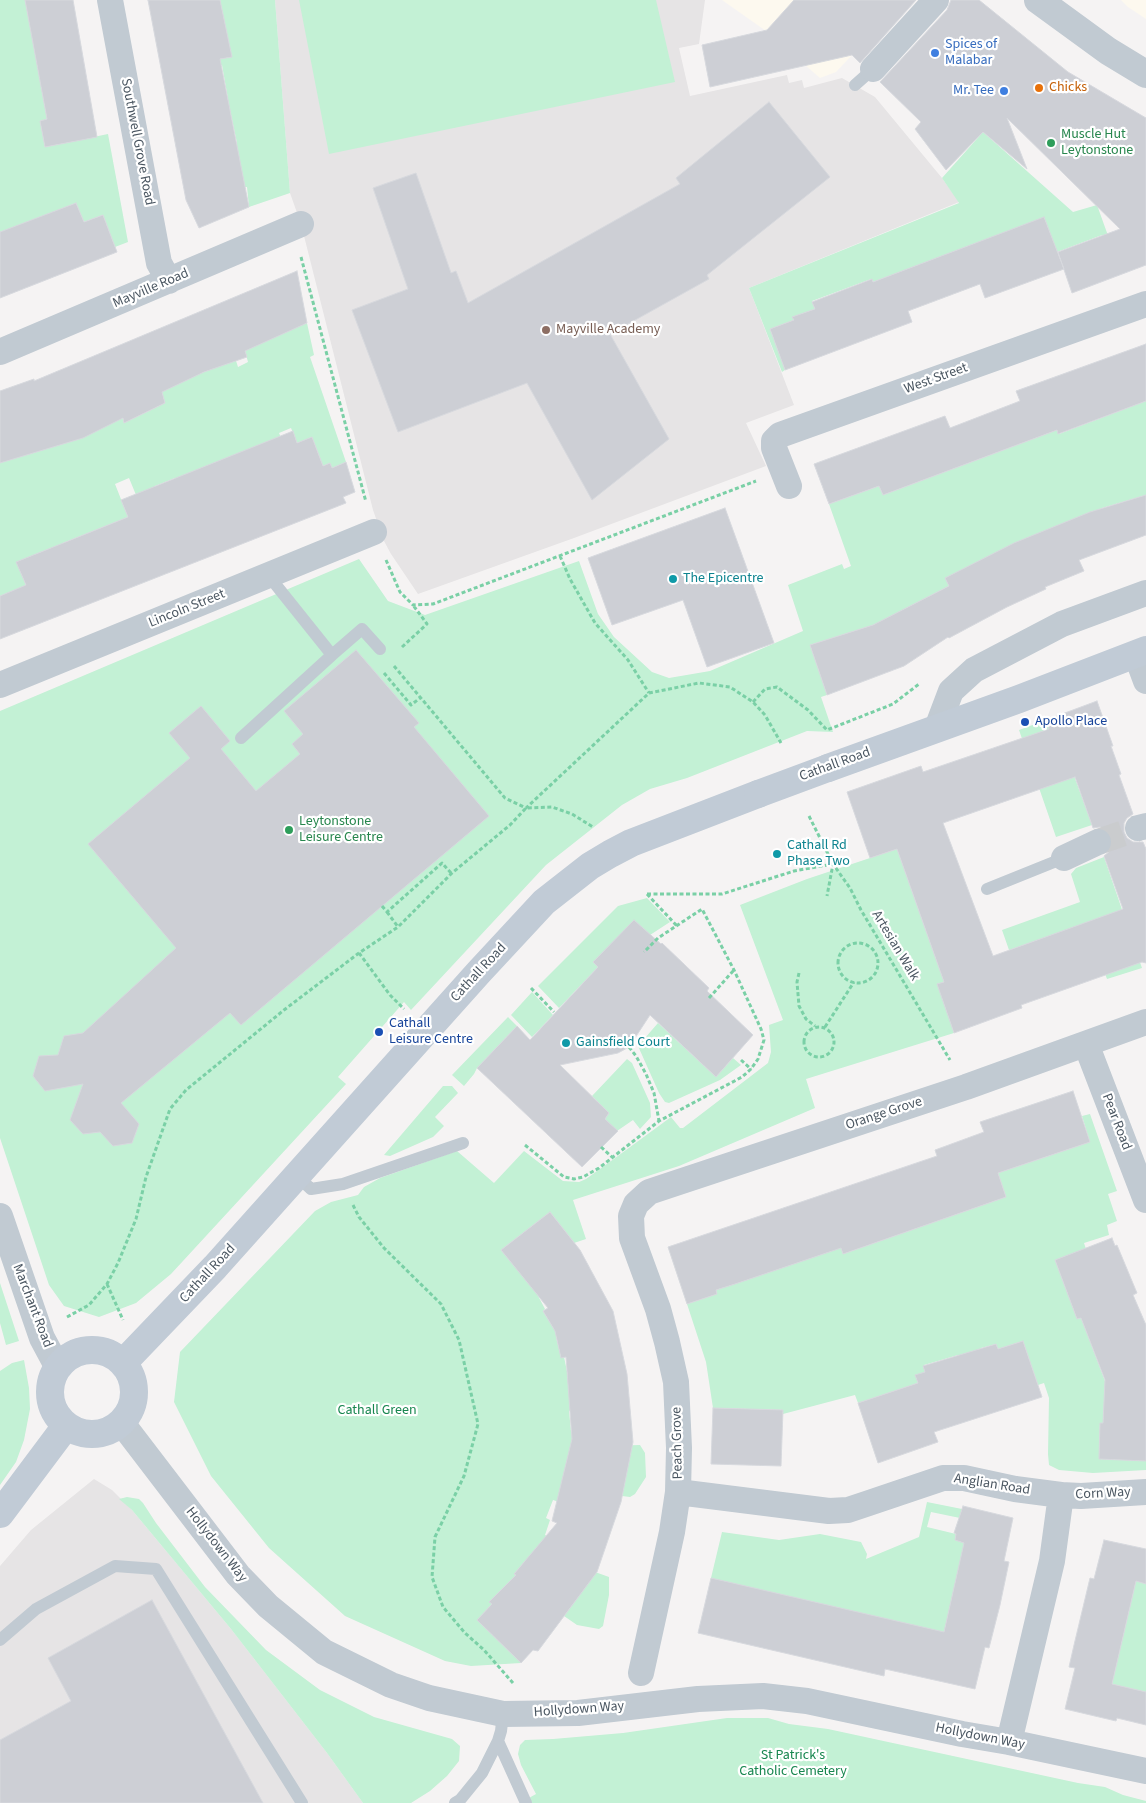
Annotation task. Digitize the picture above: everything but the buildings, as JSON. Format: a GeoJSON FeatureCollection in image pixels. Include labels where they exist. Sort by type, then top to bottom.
{"type":"FeatureCollection","features":[{"type":"Feature","properties":{"kind":"main road","name":"Cathall Road"},"geometry":{"type":"LineString","coordinates":[[123,1363],[215,1267],[472,979],[544,902],[590,866],[617,850],[758,794],[1141,652]]}},
{"type":"Feature","properties":{"kind":"main road"},"geometry":{"type":"LineString","coordinates":[[82,1350],[97,1350],[111,1354],[123,1363],[132,1380],[134,1399],[122,1422],[109,1431],[95,1434],[80,1433],[66,1426],[55,1414],[49,1398],[50,1382],[57,1366],[68,1356],[82,1350]]}},
{"type":"Feature","properties":{"kind":"main road"},"geometry":{"type":"LineString","coordinates":[[0,1514],[66,1426]]}},
{"type":"Feature","properties":{"kind":"street","name":"Southwell Grove Road"},"geometry":{"type":"LineString","coordinates":[[110,0],[159,263],[169,281]]}},
{"type":"Feature","properties":{"kind":"street"},"geometry":{"type":"LineString","coordinates":[[864,77],[936,0]]}},
{"type":"Feature","properties":{"kind":"street"},"geometry":{"type":"LineString","coordinates":[[1038,0],[1108,51],[1146,74]]}},
{"type":"Feature","properties":{"kind":"street","name":"Mayville Road"},"geometry":{"type":"LineString","coordinates":[[0,352],[297,226]]}},
{"type":"Feature","properties":{"kind":"street","name":"West Street"},"geometry":{"type":"LineString","coordinates":[[786,479],[774,448],[774,441],[780,435],[1146,304]]}},
{"type":"Feature","properties":{"kind":"street","name":"Lincoln Street"},"geometry":{"type":"LineString","coordinates":[[0,685],[374,532]]}},
{"type":"Feature","properties":{"kind":"street"},"geometry":{"type":"LineString","coordinates":[[937,728],[951,691],[974,670],[1062,624],[1146,594]]}},
{"type":"Feature","properties":{"kind":"street"},"geometry":{"type":"LineString","coordinates":[[1141,652],[1146,681]]}},
{"type":"Feature","properties":{"kind":"street"},"geometry":{"type":"LineString","coordinates":[[1064,858],[1098,842]]}},
{"type":"Feature","properties":{"kind":"street","name":"Orange Grove"},"geometry":{"type":"LineString","coordinates":[[631,1216],[636,1204],[649,1192],[966,1087],[1146,1022]]}},
{"type":"Feature","properties":{"kind":"street","name":"Pear Road"},"geometry":{"type":"LineString","coordinates":[[1086,1044],[1146,1200]]}},
{"type":"Feature","properties":{"kind":"street","name":"Marchant Road"},"geometry":{"type":"LineString","coordinates":[[0,1216],[42,1338],[57,1366]]}},
{"type":"Feature","properties":{"kind":"street","name":"Peach Grove"},"geometry":{"type":"LineString","coordinates":[[631,1216],[632,1238],[658,1309],[676,1382],[679,1448],[678,1492],[672,1532],[640,1673]]}},
{"type":"Feature","properties":{"kind":"street","name":"Hollydown Way"},"geometry":{"type":"LineString","coordinates":[[122,1422],[238,1575],[268,1606],[324,1652],[391,1685],[421,1695],[502,1714],[578,1713],[698,1699],[763,1696],[807,1701],[1146,1771]]}},
{"type":"Feature","properties":{"kind":"street","name":"Anglian Road"},"geometry":{"type":"LineString","coordinates":[[678,1492],[829,1511],[848,1510],[943,1478],[964,1478],[1061,1495]]}},
{"type":"Feature","properties":{"kind":"street","name":"Corn Way"},"geometry":{"type":"LineString","coordinates":[[1061,1495],[1081,1496],[1146,1492]]}},
{"type":"Feature","properties":{"kind":"street"},"geometry":{"type":"LineString","coordinates":[[1009,1742],[1052,1560],[1061,1495]]}},
{"type":"Feature","properties":{"kind":"lane"},"geometry":{"type":"LineString","coordinates":[[268,576],[332,656]]}},
{"type":"Feature","properties":{"kind":"lane"},"geometry":{"type":"LineString","coordinates":[[241,738],[362,629],[380,649]]}},
{"type":"Feature","properties":{"kind":"lane"},"geometry":{"type":"LineString","coordinates":[[987,889],[1064,858]]}},
{"type":"Feature","properties":{"kind":"lane"},"geometry":{"type":"LineString","coordinates":[[296,1175],[311,1189],[343,1184],[463,1143]]}},
{"type":"Feature","properties":{"kind":"lane"},"geometry":{"type":"LineString","coordinates":[[0,1640],[36,1609],[115,1566],[156,1568],[302,1803]]}},
{"type":"Feature","properties":{"kind":"lane"},"geometry":{"type":"LineString","coordinates":[[455,1803],[460,1800],[482,1773],[498,1741],[501,1731],[502,1714]]}},
{"type":"Feature","properties":{"kind":"lane"},"geometry":{"type":"LineString","coordinates":[[498,1741],[526,1803]]}},
{"type":"Feature","properties":{"kind":"path"},"geometry":{"type":"LineString","coordinates":[[297,226],[374,532],[400,592],[413,605],[427,624],[401,648]]}},
{"type":"Feature","properties":{"kind":"path"},"geometry":{"type":"LineString","coordinates":[[413,605],[433,604],[560,556],[786,479]]}},
{"type":"Feature","properties":{"kind":"path"},"geometry":{"type":"LineString","coordinates":[[560,556],[570,579],[595,622],[628,660],[649,693]]}},
{"type":"Feature","properties":{"kind":"path"},"geometry":{"type":"LineString","coordinates":[[389,660],[505,798],[526,808],[552,807],[572,814],[596,829]]}},
{"type":"Feature","properties":{"kind":"path"},"geometry":{"type":"LineString","coordinates":[[382,671],[411,705],[420,698]]}},
{"type":"Feature","properties":{"kind":"path"},"geometry":{"type":"LineString","coordinates":[[66,1317],[89,1305],[107,1284],[136,1219],[146,1177],[170,1109],[186,1090],[236,1048],[358,953],[398,927],[452,873],[510,825],[649,693],[699,683],[730,687],[753,702],[765,715],[781,743]]}},
{"type":"Feature","properties":{"kind":"path"},"geometry":{"type":"LineString","coordinates":[[753,702],[764,688],[777,687],[808,710],[827,730],[894,704],[919,684]]}},
{"type":"Feature","properties":{"kind":"path","name":"Artesian Walk"},"geometry":{"type":"LineString","coordinates":[[809,816],[833,864],[850,888],[883,948],[966,1087]]}},
{"type":"Feature","properties":{"kind":"path"},"geometry":{"type":"LineString","coordinates":[[387,912],[442,863],[452,873]]}},
{"type":"Feature","properties":{"kind":"path"},"geometry":{"type":"LineString","coordinates":[[677,926],[647,894],[722,894],[794,872],[833,864],[827,896]]}},
{"type":"Feature","properties":{"kind":"path"},"geometry":{"type":"LineString","coordinates":[[382,906],[398,927]]}},
{"type":"Feature","properties":{"kind":"path"},"geometry":{"type":"LineString","coordinates":[[525,1145],[564,1177],[574,1179],[592,1173],[659,1121],[742,1077],[758,1059],[764,1040],[761,1029],[734,970],[702,910],[658,938],[644,952]]}},
{"type":"Feature","properties":{"kind":"path"},"geometry":{"type":"LineString","coordinates":[[854,944],[866,945],[876,953],[878,966],[872,977],[861,983],[854,982],[843,975],[840,970],[839,963],[843,951],[854,944]]}},
{"type":"Feature","properties":{"kind":"path"},"geometry":{"type":"LineString","coordinates":[[876,953],[883,948]]}},
{"type":"Feature","properties":{"kind":"path"},"geometry":{"type":"LineString","coordinates":[[358,953],[390,995],[406,1012]]}},
{"type":"Feature","properties":{"kind":"path"},"geometry":{"type":"LineString","coordinates":[[709,998],[734,970]]}},
{"type":"Feature","properties":{"kind":"path"},"geometry":{"type":"LineString","coordinates":[[799,973],[797,982],[800,1006],[806,1019],[815,1026],[825,1028],[832,1034],[833,1048],[826,1055],[815,1057],[806,1051],[803,1041],[807,1031],[815,1026]]}},
{"type":"Feature","properties":{"kind":"path"},"geometry":{"type":"LineString","coordinates":[[825,1028],[854,982]]}},
{"type":"Feature","properties":{"kind":"path"},"geometry":{"type":"LineString","coordinates":[[531,988],[554,1012]]}},
{"type":"Feature","properties":{"kind":"path"},"geometry":{"type":"LineString","coordinates":[[629,1047],[646,1074],[654,1094],[659,1121]]}},
{"type":"Feature","properties":{"kind":"path"},"geometry":{"type":"LineString","coordinates":[[741,1060],[751,1069]]}},
{"type":"Feature","properties":{"kind":"path"},"geometry":{"type":"LineString","coordinates":[[601,1147],[612,1157]]}},
{"type":"Feature","properties":{"kind":"path"},"geometry":{"type":"LineString","coordinates":[[343,1184],[359,1217],[379,1242],[441,1304],[459,1340],[478,1424],[464,1476],[434,1538],[432,1577],[443,1607],[519,1689]]}},
{"type":"Feature","properties":{"kind":"path"},"geometry":{"type":"LineString","coordinates":[[107,1284],[123,1320]]}},
{"type":"Feature","properties":{"kind":"shaded area","name":"Mayville Academy"},"geometry":{"type":"Polygon","coordinates":[[[275,0],[705,0],[699,44],[679,48],[690,96],[787,75],[789,83],[802,80],[804,88],[842,78],[875,97],[942,178],[959,202],[749,288],[794,405],[746,423],[766,466],[418,594],[384,541],[373,510],[301,224],[290,193],[275,0]]]}},
{"type":"Feature","properties":{"kind":"shaded area"},"geometry":{"type":"Polygon","coordinates":[[[722,0],[904,0],[836,72],[820,78],[766,31],[722,0]]]}},
{"type":"Feature","properties":{"kind":"shaded area"},"geometry":{"type":"Polygon","coordinates":[[[1121,0],[1146,0],[1146,19],[1128,7],[1121,0]]]}},
{"type":"Feature","properties":{"kind":"shaded area"},"geometry":{"type":"Polygon","coordinates":[[[94,1479],[112,1490],[132,1510],[231,1629],[327,1753],[363,1803],[0,1803],[0,1566],[31,1530],[94,1479]]]}},
{"type":"Feature","properties":{"kind":"green space"},"geometry":{"type":"Polygon","coordinates":[[[0,0],[25,0],[47,119],[40,121],[45,147],[108,134],[128,242],[115,247],[103,215],[84,222],[76,203],[0,233],[0,0]]]}},
{"type":"Feature","properties":{"kind":"green space"},"geometry":{"type":"Polygon","coordinates":[[[220,0],[275,0],[290,193],[249,207],[247,187],[242,187],[225,145],[237,143],[230,110],[218,112],[228,99],[222,65],[210,67],[209,61],[231,57],[220,0]]]}},
{"type":"Feature","properties":{"kind":"green space"},"geometry":{"type":"Polygon","coordinates":[[[299,0],[656,0],[675,82],[329,154],[299,0]]]}},
{"type":"Feature","properties":{"kind":"green space"},"geometry":{"type":"Polygon","coordinates":[[[983,132],[1073,212],[1097,205],[1120,269],[1116,271],[1102,235],[1057,252],[1044,218],[873,282],[871,279],[812,301],[815,309],[793,317],[794,320],[770,329],[785,370],[782,372],[749,288],[959,203],[942,178],[983,132]]]}},
{"type":"Feature","properties":{"kind":"green space"},"geometry":{"type":"Polygon","coordinates":[[[307,323],[314,355],[310,357],[346,462],[332,468],[330,463],[323,466],[312,437],[297,443],[291,428],[279,433],[282,440],[214,463],[219,476],[181,492],[175,478],[155,486],[141,507],[129,478],[115,484],[128,517],[63,543],[72,569],[61,574],[51,548],[17,562],[27,588],[0,596],[0,463],[120,410],[124,423],[165,403],[160,387],[219,366],[230,342],[238,367],[248,362],[244,347],[307,323]]]}},
{"type":"Feature","properties":{"kind":"green space"},"geometry":{"type":"Polygon","coordinates":[[[1146,401],[1146,495],[1102,508],[945,578],[949,586],[876,624],[810,645],[827,695],[821,697],[833,732],[807,731],[687,778],[650,789],[622,805],[546,865],[411,1010],[404,1002],[338,1077],[346,1084],[171,1274],[136,1303],[99,1317],[64,1306],[49,1285],[0,1138],[0,711],[359,559],[388,601],[425,615],[579,561],[598,614],[614,637],[652,672],[669,678],[710,671],[803,631],[788,585],[842,564],[844,569],[851,566],[829,504],[879,486],[883,495],[1057,430],[1059,434],[1146,401]]]}},
{"type":"Feature","properties":{"kind":"green space"},"geometry":{"type":"Polygon","coordinates":[[[1046,720],[1062,764],[1069,762],[1092,825],[1056,837],[1019,730],[1046,720]]]}},
{"type":"Feature","properties":{"kind":"green space","name":"Cathall Green"},"geometry":{"type":"Polygon","coordinates":[[[897,849],[944,982],[938,984],[954,1033],[806,1079],[815,1108],[679,1166],[573,1200],[586,1239],[574,1243],[550,1212],[501,1250],[536,1292],[545,1309],[543,1311],[554,1329],[591,1329],[556,1337],[561,1357],[564,1357],[568,1376],[571,1431],[604,1446],[640,1445],[645,1453],[646,1477],[635,1494],[630,1497],[622,1496],[559,1502],[553,1500],[546,1518],[550,1520],[545,1535],[570,1545],[570,1563],[609,1577],[609,1595],[603,1626],[599,1629],[577,1625],[564,1616],[589,1582],[525,1561],[514,1574],[520,1578],[490,1602],[492,1604],[477,1620],[521,1663],[471,1666],[445,1661],[345,1616],[269,1548],[211,1476],[174,1402],[180,1352],[315,1211],[331,1202],[358,1195],[364,1187],[380,1178],[457,1151],[494,1183],[524,1151],[563,1181],[579,1182],[586,1179],[671,1117],[680,1128],[683,1128],[768,1063],[771,1052],[769,1025],[783,1020],[740,905],[807,879],[897,849]]]}},
{"type":"Feature","properties":{"kind":"green space"},"geometry":{"type":"Polygon","coordinates":[[[1104,857],[1142,968],[1107,979],[1087,923],[1009,950],[1002,930],[1080,902],[1071,874],[1076,868],[1104,857]]]}},
{"type":"Feature","properties":{"kind":"green space"},"geometry":{"type":"Polygon","coordinates":[[[647,898],[670,922],[650,935],[634,921],[593,962],[598,967],[559,1008],[538,986],[618,906],[647,898]]]}},
{"type":"Feature","properties":{"kind":"green space"},"geometry":{"type":"Polygon","coordinates":[[[532,992],[553,1015],[532,1037],[511,1015],[532,992]]]}},
{"type":"Feature","properties":{"kind":"green space"},"geometry":{"type":"Polygon","coordinates":[[[508,1017],[517,1026],[477,1068],[464,1086],[452,1075],[508,1017]]]}},
{"type":"Feature","properties":{"kind":"green space"},"geometry":{"type":"Polygon","coordinates":[[[658,1023],[716,1077],[733,1058],[741,1065],[720,1080],[669,1103],[665,1102],[638,1046],[658,1023]]]}},
{"type":"Feature","properties":{"kind":"green space"},"geometry":{"type":"Polygon","coordinates":[[[627,1059],[632,1063],[650,1103],[651,1117],[640,1129],[633,1120],[617,1131],[605,1119],[609,1113],[592,1096],[627,1059]]]}},
{"type":"Feature","properties":{"kind":"green space"},"geometry":{"type":"Polygon","coordinates":[[[443,1086],[452,1086],[458,1093],[435,1117],[444,1126],[433,1137],[390,1156],[384,1155],[443,1086]]]}},
{"type":"Feature","properties":{"kind":"green space"},"geometry":{"type":"Polygon","coordinates":[[[1090,1114],[1117,1191],[1108,1194],[1117,1221],[1107,1225],[1109,1235],[1084,1243],[1086,1249],[1055,1260],[1077,1319],[1081,1318],[1108,1389],[1103,1423],[1100,1424],[1099,1459],[1146,1461],[1146,1470],[1093,1473],[1059,1470],[1049,1465],[1049,1398],[1044,1383],[1038,1385],[1023,1341],[998,1349],[996,1344],[981,1348],[960,1361],[958,1355],[924,1365],[925,1372],[916,1376],[918,1383],[858,1403],[855,1395],[783,1414],[783,1410],[713,1408],[706,1362],[687,1304],[717,1294],[716,1290],[831,1251],[814,1198],[823,1195],[843,1254],[1006,1197],[998,1173],[1090,1142],[1082,1116],[1090,1114]]]}},
{"type":"Feature","properties":{"kind":"green space"},"geometry":{"type":"Polygon","coordinates":[[[0,1283],[19,1341],[6,1345],[0,1323],[0,1283]]]}},
{"type":"Feature","properties":{"kind":"green space"},"geometry":{"type":"Polygon","coordinates":[[[24,1360],[29,1388],[30,1409],[24,1440],[16,1462],[0,1485],[0,1371],[12,1363],[24,1360]]]}},
{"type":"Feature","properties":{"kind":"green space"},"geometry":{"type":"Polygon","coordinates":[[[127,1497],[139,1499],[143,1503],[205,1587],[266,1650],[320,1690],[374,1717],[452,1739],[460,1746],[459,1761],[447,1776],[430,1791],[411,1803],[363,1803],[327,1753],[231,1629],[132,1510],[119,1499],[127,1497]]]}},
{"type":"Feature","properties":{"kind":"green space"},"geometry":{"type":"Polygon","coordinates":[[[927,1502],[962,1509],[960,1518],[931,1512],[927,1527],[956,1534],[955,1540],[965,1543],[941,1646],[711,1578],[722,1532],[779,1540],[820,1534],[861,1542],[867,1554],[866,1559],[919,1537],[927,1502]]]}},
{"type":"Feature","properties":{"kind":"green space"},"geometry":{"type":"Polygon","coordinates":[[[1136,1581],[1146,1584],[1146,1692],[1112,1684],[1136,1581]]]}},
{"type":"Feature","properties":{"kind":"green space","name":"St Patrick's Catholic Cemetery"},"geometry":{"type":"Polygon","coordinates":[[[727,1718],[768,1718],[789,1724],[828,1729],[1078,1783],[1105,1787],[1123,1795],[1146,1801],[1146,1803],[520,1803],[536,1794],[521,1765],[518,1754],[520,1745],[525,1740],[623,1733],[727,1718]]]}},
{"type":"Feature","properties":{"kind":"tunnel"},"geometry":{"type":"LineString","coordinates":[[1098,842],[1138,828]]}},
{"type":"Feature","properties":{"kind":"place","name":"Spices of Malabar"},"geometry":{"type":"Point","coordinates":[935,53]}},
{"type":"Feature","properties":{"kind":"place","name":"Chicks"},"geometry":{"type":"Point","coordinates":[1039,88]}},
{"type":"Feature","properties":{"kind":"place","name":"Mr. Tee"},"geometry":{"type":"Point","coordinates":[1004,91]}},
{"type":"Feature","properties":{"kind":"place","name":"Muscle Hut Leytonstone"},"geometry":{"type":"Point","coordinates":[1051,143]}},
{"type":"Feature","properties":{"kind":"place","name":"Mayville Academy"},"geometry":{"type":"Point","coordinates":[546,330]}},
{"type":"Feature","properties":{"kind":"place","name":"The Epicentre"},"geometry":{"type":"Point","coordinates":[673,579]}},
{"type":"Feature","properties":{"kind":"place","name":"Apollo Place"},"geometry":{"type":"Point","coordinates":[1025,722]}},
{"type":"Feature","properties":{"kind":"place","name":"Leytonstone Leisure Centre"},"geometry":{"type":"Point","coordinates":[289,830]}},
{"type":"Feature","properties":{"kind":"place","name":"Cathall Rd Phase Two"},"geometry":{"type":"Point","coordinates":[777,854]}},
{"type":"Feature","properties":{"kind":"place","name":"Cathall Leisure Centre"},"geometry":{"type":"Point","coordinates":[379,1032]}},
{"type":"Feature","properties":{"kind":"place","name":"Gainsfield Court"},"geometry":{"type":"Point","coordinates":[566,1043]}}]}
